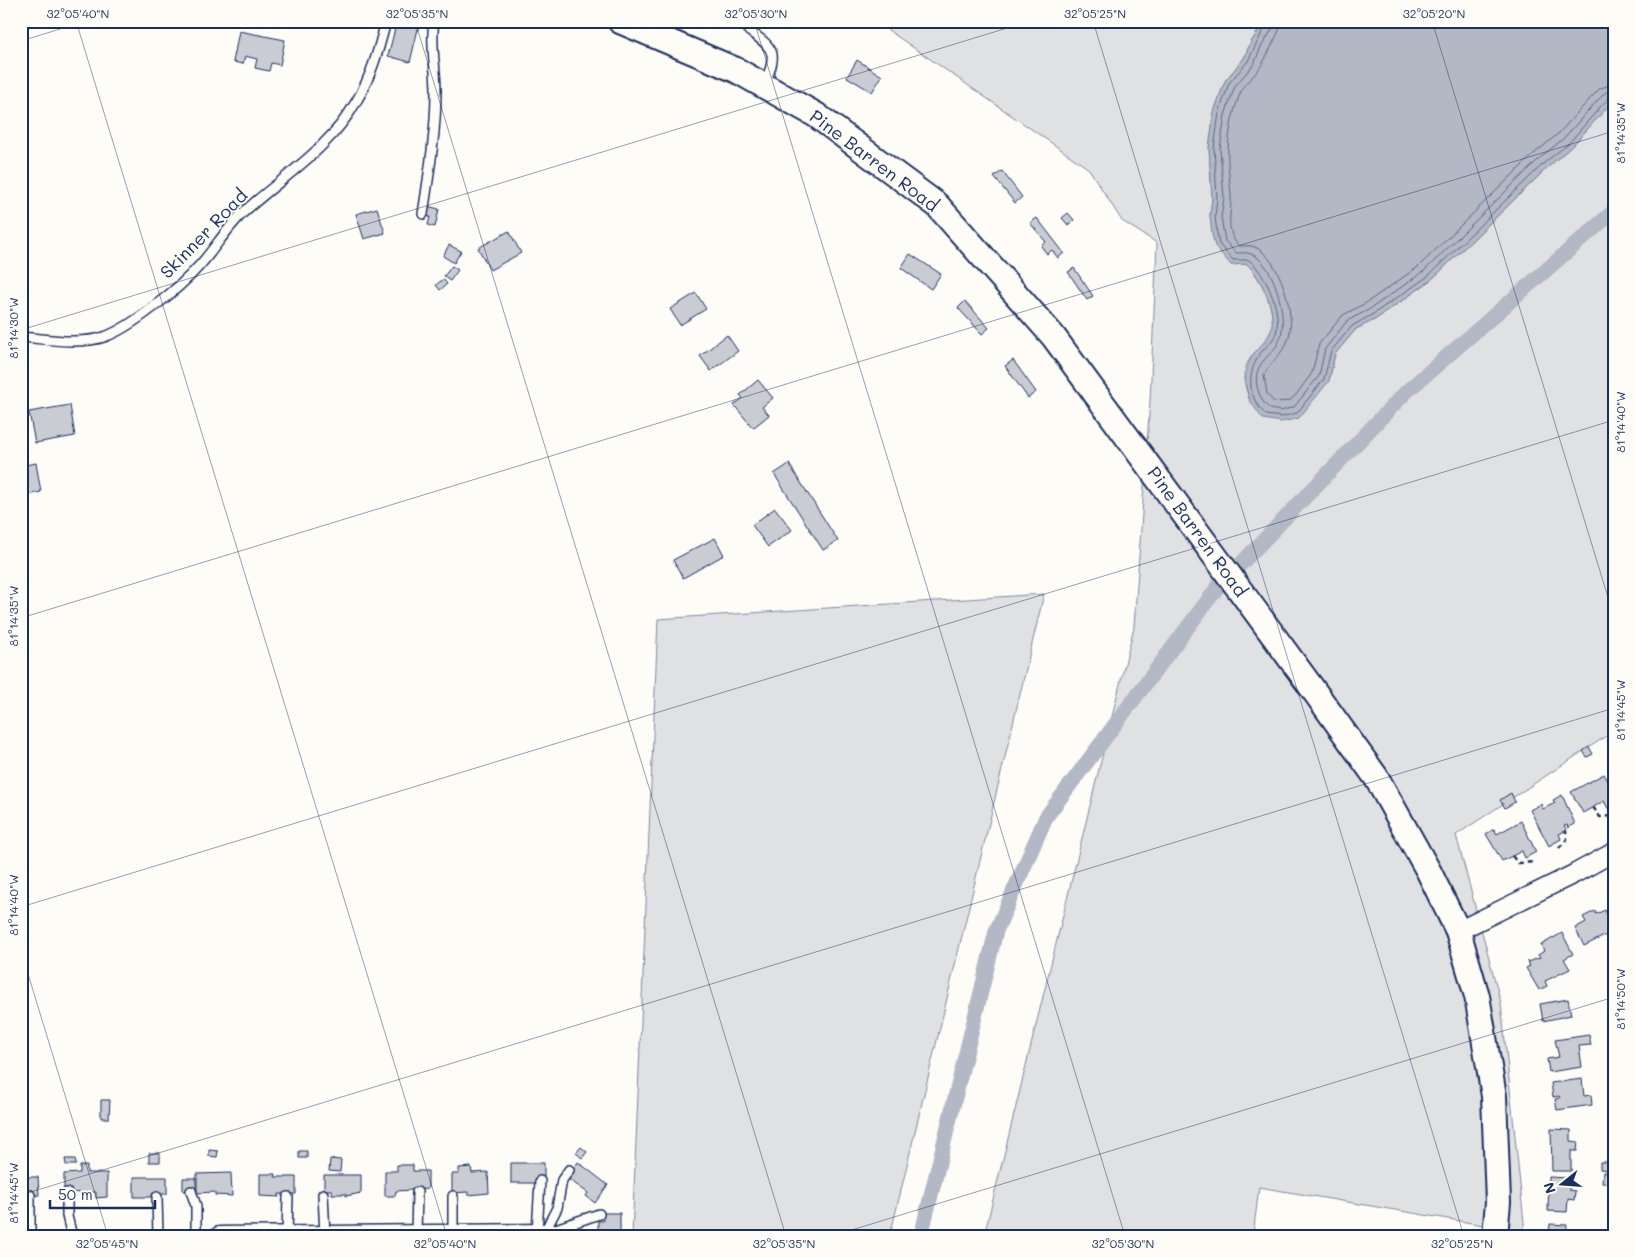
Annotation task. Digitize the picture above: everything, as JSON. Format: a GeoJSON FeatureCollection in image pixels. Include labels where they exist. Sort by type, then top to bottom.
{"type":"FeatureCollection","features":[{"type":"Feature","properties":{"kind":"main road","name":"Pine Barren Road"},"geometry":{"type":"LineString","coordinates":[[620,21],[736,70],[816,115],[937,205],[1053,336],[1376,777],[1430,872],[1458,931],[1477,996],[1494,1096],[1498,1202],[1495,1236]]}},
{"type":"Feature","properties":{"kind":"street"},"geometry":{"type":"LineString","coordinates":[[1458,931],[1574,874],[1614,852]]}},
{"type":"Feature","properties":{"kind":"street"},"geometry":{"type":"LineString","coordinates":[[219,1236],[542,1234]]}},
{"type":"Feature","properties":{"kind":"lane","name":"Skinner Road"},"geometry":{"type":"LineString","coordinates":[[21,337],[87,341],[105,337],[128,324],[177,288],[200,266],[224,232],[245,211],[312,155],[332,135],[356,103],[375,62],[386,21]]}},
{"type":"Feature","properties":{"kind":"lane"},"geometry":{"type":"LineString","coordinates":[[423,214],[432,149],[436,90],[431,38],[434,21]]}},
{"type":"Feature","properties":{"kind":"lane"},"geometry":{"type":"LineString","coordinates":[[749,31],[768,44],[771,51],[773,62],[764,86]]}},
{"type":"Feature","properties":{"kind":"lane"},"geometry":{"type":"LineString","coordinates":[[542,1234],[557,1208],[562,1180],[569,1170]]}},
{"type":"Feature","properties":{"kind":"lane"},"geometry":{"type":"LineString","coordinates":[[540,1181],[542,1234]]}},
{"type":"Feature","properties":{"kind":"lane"},"geometry":{"type":"LineString","coordinates":[[191,1191],[196,1206],[196,1236]]}},
{"type":"Feature","properties":{"kind":"lane"},"geometry":{"type":"LineString","coordinates":[[68,1192],[67,1216],[72,1236]]}},
{"type":"Feature","properties":{"kind":"lane"},"geometry":{"type":"LineString","coordinates":[[416,1234],[418,1192]]}},
{"type":"Feature","properties":{"kind":"lane"},"geometry":{"type":"LineString","coordinates":[[324,1194],[325,1235]]}},
{"type":"Feature","properties":{"kind":"lane"},"geometry":{"type":"LineString","coordinates":[[30,1195],[30,1236]]}},
{"type":"Feature","properties":{"kind":"lane"},"geometry":{"type":"LineString","coordinates":[[453,1196],[453,1234]]}},
{"type":"Feature","properties":{"kind":"lane"},"geometry":{"type":"LineString","coordinates":[[158,1197],[158,1236]]}},
{"type":"Feature","properties":{"kind":"lane"},"geometry":{"type":"LineString","coordinates":[[287,1235],[288,1197]]}},
{"type":"Feature","properties":{"kind":"lane"},"geometry":{"type":"LineString","coordinates":[[542,1234],[600,1214]]}},
{"type":"Feature","properties":{"kind":"path"},"geometry":{"type":"LineString","coordinates":[[1593,807],[1600,817],[1614,816]]}},
{"type":"Feature","properties":{"kind":"path"},"geometry":{"type":"LineString","coordinates":[[1558,848],[1567,840],[1566,831]]}},
{"type":"Feature","properties":{"kind":"path"},"geometry":{"type":"LineString","coordinates":[[1512,856],[1518,863],[1534,862]]}},
{"type":"Feature","properties":{"kind":"shaded area"},"geometry":{"type":"Polygon","coordinates":[[[875,21],[1265,21],[1251,42],[1244,58],[1225,81],[1214,112],[1209,148],[1212,198],[1210,216],[1231,265],[1247,264],[1258,278],[1267,297],[1272,317],[1270,334],[1245,367],[1244,380],[1250,403],[1329,381],[1335,354],[1356,329],[1376,319],[1430,281],[1572,146],[1614,100],[1614,731],[1456,835],[1501,1003],[1525,1232],[1259,1187],[1253,1236],[984,1236],[1134,627],[1150,401],[1157,243],[1122,221],[1089,169],[875,21]]]}},
{"type":"Feature","properties":{"kind":"shaded area"},"geometry":{"type":"Polygon","coordinates":[[[1044,594],[890,1236],[632,1236],[658,619],[1044,594]]]}},
{"type":"Feature","properties":{"kind":"water"},"geometry":{"type":"Polygon","coordinates":[[[1265,21],[1614,21],[1614,100],[1572,146],[1430,281],[1376,319],[1356,329],[1335,354],[1329,381],[1299,418],[1281,422],[1263,419],[1248,395],[1245,379],[1249,362],[1269,335],[1272,327],[1271,308],[1263,287],[1247,264],[1231,265],[1215,246],[1210,216],[1212,198],[1209,148],[1214,112],[1225,81],[1244,58],[1251,42],[1265,21]]]}},
{"type":"Feature","properties":{"kind":"building"},"geometry":{"type":"Polygon","coordinates":[[[397,21],[420,21],[410,62],[388,56],[397,21]]]}},
{"type":"Feature","properties":{"kind":"building"},"geometry":{"type":"Polygon","coordinates":[[[239,31],[285,40],[280,65],[271,63],[269,71],[255,68],[257,59],[245,56],[243,64],[233,62],[239,31]]]}},
{"type":"Feature","properties":{"kind":"building"},"geometry":{"type":"Polygon","coordinates":[[[857,60],[882,76],[872,92],[847,77],[857,60]]]}},
{"type":"Feature","properties":{"kind":"building"},"geometry":{"type":"Polygon","coordinates":[[[1002,171],[1022,197],[1015,203],[994,177],[1002,171]]]}},
{"type":"Feature","properties":{"kind":"building"},"geometry":{"type":"Polygon","coordinates":[[[427,206],[439,209],[435,227],[428,225],[430,217],[424,216],[427,206]]]}},
{"type":"Feature","properties":{"kind":"building"},"geometry":{"type":"Polygon","coordinates":[[[377,208],[385,233],[364,239],[356,214],[377,208]]]}},
{"type":"Feature","properties":{"kind":"building"},"geometry":{"type":"Polygon","coordinates":[[[1068,213],[1074,220],[1068,225],[1062,218],[1068,213]]]}},
{"type":"Feature","properties":{"kind":"building"},"geometry":{"type":"Polygon","coordinates":[[[1037,218],[1064,253],[1058,258],[1052,250],[1047,254],[1041,246],[1046,242],[1030,223],[1037,218]]]}},
{"type":"Feature","properties":{"kind":"building"},"geometry":{"type":"Polygon","coordinates":[[[509,231],[521,253],[490,270],[478,248],[509,231]]]}},
{"type":"Feature","properties":{"kind":"building"},"geometry":{"type":"Polygon","coordinates":[[[449,245],[461,251],[454,263],[443,256],[449,245]]]}},
{"type":"Feature","properties":{"kind":"building"},"geometry":{"type":"Polygon","coordinates":[[[910,254],[941,274],[931,289],[901,268],[910,254]]]}},
{"type":"Feature","properties":{"kind":"building"},"geometry":{"type":"Polygon","coordinates":[[[452,266],[458,270],[450,281],[444,276],[452,266]]]}},
{"type":"Feature","properties":{"kind":"building"},"geometry":{"type":"Polygon","coordinates":[[[1074,268],[1093,296],[1087,300],[1068,272],[1074,268]]]}},
{"type":"Feature","properties":{"kind":"building"},"geometry":{"type":"Polygon","coordinates":[[[443,279],[447,284],[440,290],[436,285],[443,279]]]}},
{"type":"Feature","properties":{"kind":"building"},"geometry":{"type":"Polygon","coordinates":[[[696,293],[706,309],[680,325],[670,309],[696,293]]]}},
{"type":"Feature","properties":{"kind":"building"},"geometry":{"type":"Polygon","coordinates":[[[965,301],[989,328],[982,334],[958,308],[965,301]]]}},
{"type":"Feature","properties":{"kind":"building"},"geometry":{"type":"Polygon","coordinates":[[[727,335],[738,351],[711,371],[700,356],[727,335]]]}},
{"type":"Feature","properties":{"kind":"building"},"geometry":{"type":"Polygon","coordinates":[[[1013,360],[1036,392],[1028,398],[1005,366],[1013,360]]]}},
{"type":"Feature","properties":{"kind":"building"},"geometry":{"type":"Polygon","coordinates":[[[758,380],[773,398],[762,407],[769,415],[753,428],[734,405],[743,398],[740,395],[758,380]]]}},
{"type":"Feature","properties":{"kind":"building"},"geometry":{"type":"Polygon","coordinates":[[[70,405],[75,436],[35,443],[29,412],[70,405]]]}},
{"type":"Feature","properties":{"kind":"building"},"geometry":{"type":"Polygon","coordinates":[[[36,463],[41,492],[21,496],[21,466],[36,463]]]}},
{"type":"Feature","properties":{"kind":"building"},"geometry":{"type":"Polygon","coordinates":[[[789,464],[838,541],[823,550],[774,474],[789,464]]]}},
{"type":"Feature","properties":{"kind":"building"},"geometry":{"type":"Polygon","coordinates":[[[775,508],[792,530],[768,547],[752,525],[775,508]]]}},
{"type":"Feature","properties":{"kind":"building"},"geometry":{"type":"Polygon","coordinates":[[[715,538],[724,555],[683,578],[673,560],[715,538]]]}},
{"type":"Feature","properties":{"kind":"building"},"geometry":{"type":"Polygon","coordinates":[[[1614,736],[1614,747],[1612,748],[1607,740],[1614,736]]]}},
{"type":"Feature","properties":{"kind":"building"},"geometry":{"type":"Polygon","coordinates":[[[1589,747],[1593,754],[1587,757],[1583,751],[1589,747]]]}},
{"type":"Feature","properties":{"kind":"building"},"geometry":{"type":"Polygon","coordinates":[[[1604,774],[1614,791],[1614,810],[1610,812],[1604,801],[1583,813],[1571,792],[1604,774]]]}},
{"type":"Feature","properties":{"kind":"building"},"geometry":{"type":"Polygon","coordinates":[[[1511,793],[1515,802],[1505,808],[1500,800],[1511,793]]]}},
{"type":"Feature","properties":{"kind":"building"},"geometry":{"type":"Polygon","coordinates":[[[1562,795],[1575,824],[1568,828],[1567,825],[1564,826],[1567,830],[1559,834],[1561,839],[1549,846],[1530,810],[1541,804],[1543,809],[1555,803],[1553,800],[1562,795]]]}},
{"type":"Feature","properties":{"kind":"building"},"geometry":{"type":"Polygon","coordinates":[[[1521,821],[1536,852],[1525,858],[1522,851],[1502,861],[1486,834],[1494,829],[1497,834],[1521,821]]]}},
{"type":"Feature","properties":{"kind":"building"},"geometry":{"type":"Polygon","coordinates":[[[1605,910],[1614,931],[1584,946],[1575,928],[1586,922],[1583,917],[1595,911],[1596,914],[1605,910]]]}},
{"type":"Feature","properties":{"kind":"building"},"geometry":{"type":"Polygon","coordinates":[[[1562,933],[1573,954],[1564,959],[1570,969],[1545,981],[1547,986],[1539,990],[1526,968],[1530,966],[1527,962],[1540,958],[1538,955],[1544,951],[1541,945],[1562,933]]]}},
{"type":"Feature","properties":{"kind":"building"},"geometry":{"type":"Polygon","coordinates":[[[1568,999],[1571,1015],[1543,1021],[1540,1004],[1568,999]]]}},
{"type":"Feature","properties":{"kind":"building"},"geometry":{"type":"Polygon","coordinates":[[[1589,1035],[1591,1045],[1579,1046],[1582,1067],[1549,1072],[1547,1059],[1559,1057],[1555,1040],[1589,1035]]]}},
{"type":"Feature","properties":{"kind":"building"},"geometry":{"type":"Polygon","coordinates":[[[1582,1079],[1584,1096],[1591,1095],[1592,1105],[1557,1110],[1555,1099],[1560,1098],[1559,1096],[1553,1097],[1551,1083],[1582,1079]]]}},
{"type":"Feature","properties":{"kind":"building"},"geometry":{"type":"Polygon","coordinates":[[[101,1100],[110,1100],[109,1118],[101,1118],[101,1100]]]}},
{"type":"Feature","properties":{"kind":"building"},"geometry":{"type":"Polygon","coordinates":[[[1551,1129],[1571,1130],[1571,1141],[1578,1142],[1577,1151],[1571,1151],[1571,1171],[1552,1171],[1551,1129]]]}},
{"type":"Feature","properties":{"kind":"building"},"geometry":{"type":"Polygon","coordinates":[[[581,1147],[587,1152],[582,1158],[576,1153],[581,1147]]]}},
{"type":"Feature","properties":{"kind":"building"},"geometry":{"type":"Polygon","coordinates":[[[209,1150],[218,1151],[217,1157],[209,1156],[209,1150]]]}},
{"type":"Feature","properties":{"kind":"building"},"geometry":{"type":"Polygon","coordinates":[[[299,1151],[307,1151],[307,1158],[299,1158],[299,1151]]]}},
{"type":"Feature","properties":{"kind":"building"},"geometry":{"type":"Polygon","coordinates":[[[149,1153],[160,1153],[160,1162],[149,1162],[149,1153]]]}},
{"type":"Feature","properties":{"kind":"building"},"geometry":{"type":"Polygon","coordinates":[[[65,1159],[75,1159],[76,1165],[66,1165],[65,1159]]]}},
{"type":"Feature","properties":{"kind":"building"},"geometry":{"type":"Polygon","coordinates":[[[330,1159],[341,1160],[340,1172],[329,1171],[330,1159]]]}},
{"type":"Feature","properties":{"kind":"building"},"geometry":{"type":"Polygon","coordinates":[[[578,1162],[608,1185],[595,1203],[586,1196],[588,1193],[567,1178],[567,1169],[570,1165],[574,1168],[578,1162]]]}},
{"type":"Feature","properties":{"kind":"building"},"geometry":{"type":"Polygon","coordinates":[[[1600,1162],[1610,1162],[1609,1170],[1600,1169],[1600,1162]]]}},
{"type":"Feature","properties":{"kind":"building"},"geometry":{"type":"Polygon","coordinates":[[[511,1163],[544,1163],[544,1177],[539,1177],[539,1183],[511,1183],[511,1163]]]}},
{"type":"Feature","properties":{"kind":"building"},"geometry":{"type":"Polygon","coordinates":[[[397,1165],[413,1165],[413,1171],[428,1171],[428,1189],[396,1191],[395,1196],[385,1196],[385,1171],[397,1171],[397,1165]]]}},
{"type":"Feature","properties":{"kind":"building"},"geometry":{"type":"Polygon","coordinates":[[[80,1166],[87,1166],[87,1173],[107,1173],[107,1197],[96,1198],[96,1192],[64,1193],[64,1174],[80,1173],[80,1166]]]}},
{"type":"Feature","properties":{"kind":"building"},"geometry":{"type":"Polygon","coordinates":[[[471,1167],[472,1173],[488,1172],[489,1193],[468,1195],[468,1192],[452,1193],[452,1174],[459,1174],[459,1168],[471,1167]]]}},
{"type":"Feature","properties":{"kind":"building"},"geometry":{"type":"Polygon","coordinates":[[[1603,1172],[1611,1172],[1610,1184],[1602,1183],[1603,1172]]]}},
{"type":"Feature","properties":{"kind":"building"},"geometry":{"type":"Polygon","coordinates":[[[231,1173],[232,1196],[215,1195],[215,1192],[197,1193],[197,1174],[231,1173]]]}},
{"type":"Feature","properties":{"kind":"building"},"geometry":{"type":"Polygon","coordinates":[[[260,1174],[276,1174],[275,1177],[296,1177],[296,1194],[279,1194],[279,1197],[260,1196],[260,1174]]]}},
{"type":"Feature","properties":{"kind":"building"},"geometry":{"type":"Polygon","coordinates":[[[324,1175],[361,1175],[361,1193],[346,1196],[346,1194],[332,1194],[332,1190],[324,1190],[324,1175]]]}},
{"type":"Feature","properties":{"kind":"building"},"geometry":{"type":"Polygon","coordinates":[[[21,1177],[38,1177],[39,1195],[21,1197],[21,1177]]]}},
{"type":"Feature","properties":{"kind":"building"},"geometry":{"type":"Polygon","coordinates":[[[134,1177],[167,1177],[167,1194],[160,1194],[160,1197],[134,1197],[134,1177]]]}},
{"type":"Feature","properties":{"kind":"building"},"geometry":{"type":"Polygon","coordinates":[[[1549,1177],[1570,1178],[1569,1190],[1575,1191],[1574,1200],[1568,1199],[1567,1212],[1548,1211],[1549,1177]]]}},
{"type":"Feature","properties":{"kind":"building"},"geometry":{"type":"Polygon","coordinates":[[[183,1178],[196,1178],[196,1191],[183,1191],[183,1178]]]}},
{"type":"Feature","properties":{"kind":"building"},"geometry":{"type":"Polygon","coordinates":[[[602,1213],[620,1213],[620,1236],[598,1236],[598,1221],[603,1221],[602,1213]]]}},
{"type":"Feature","properties":{"kind":"building"},"geometry":{"type":"Polygon","coordinates":[[[1550,1224],[1567,1225],[1566,1236],[1545,1236],[1545,1233],[1549,1233],[1550,1224]]]}},
{"type":"Feature","properties":{"kind":"building"},"geometry":{"type":"Polygon","coordinates":[[[1331,1231],[1362,1236],[1331,1236],[1331,1231]]]}},
{"type":"Feature","properties":{"kind":"waterway"},"geometry":{"type":"LineString","coordinates":[[1238,567],[1406,392],[1614,211]]}},
{"type":"Feature","properties":{"kind":"waterway"},"geometry":{"type":"LineString","coordinates":[[921,1236],[996,931],[1046,817],[1220,584]]}}]}
